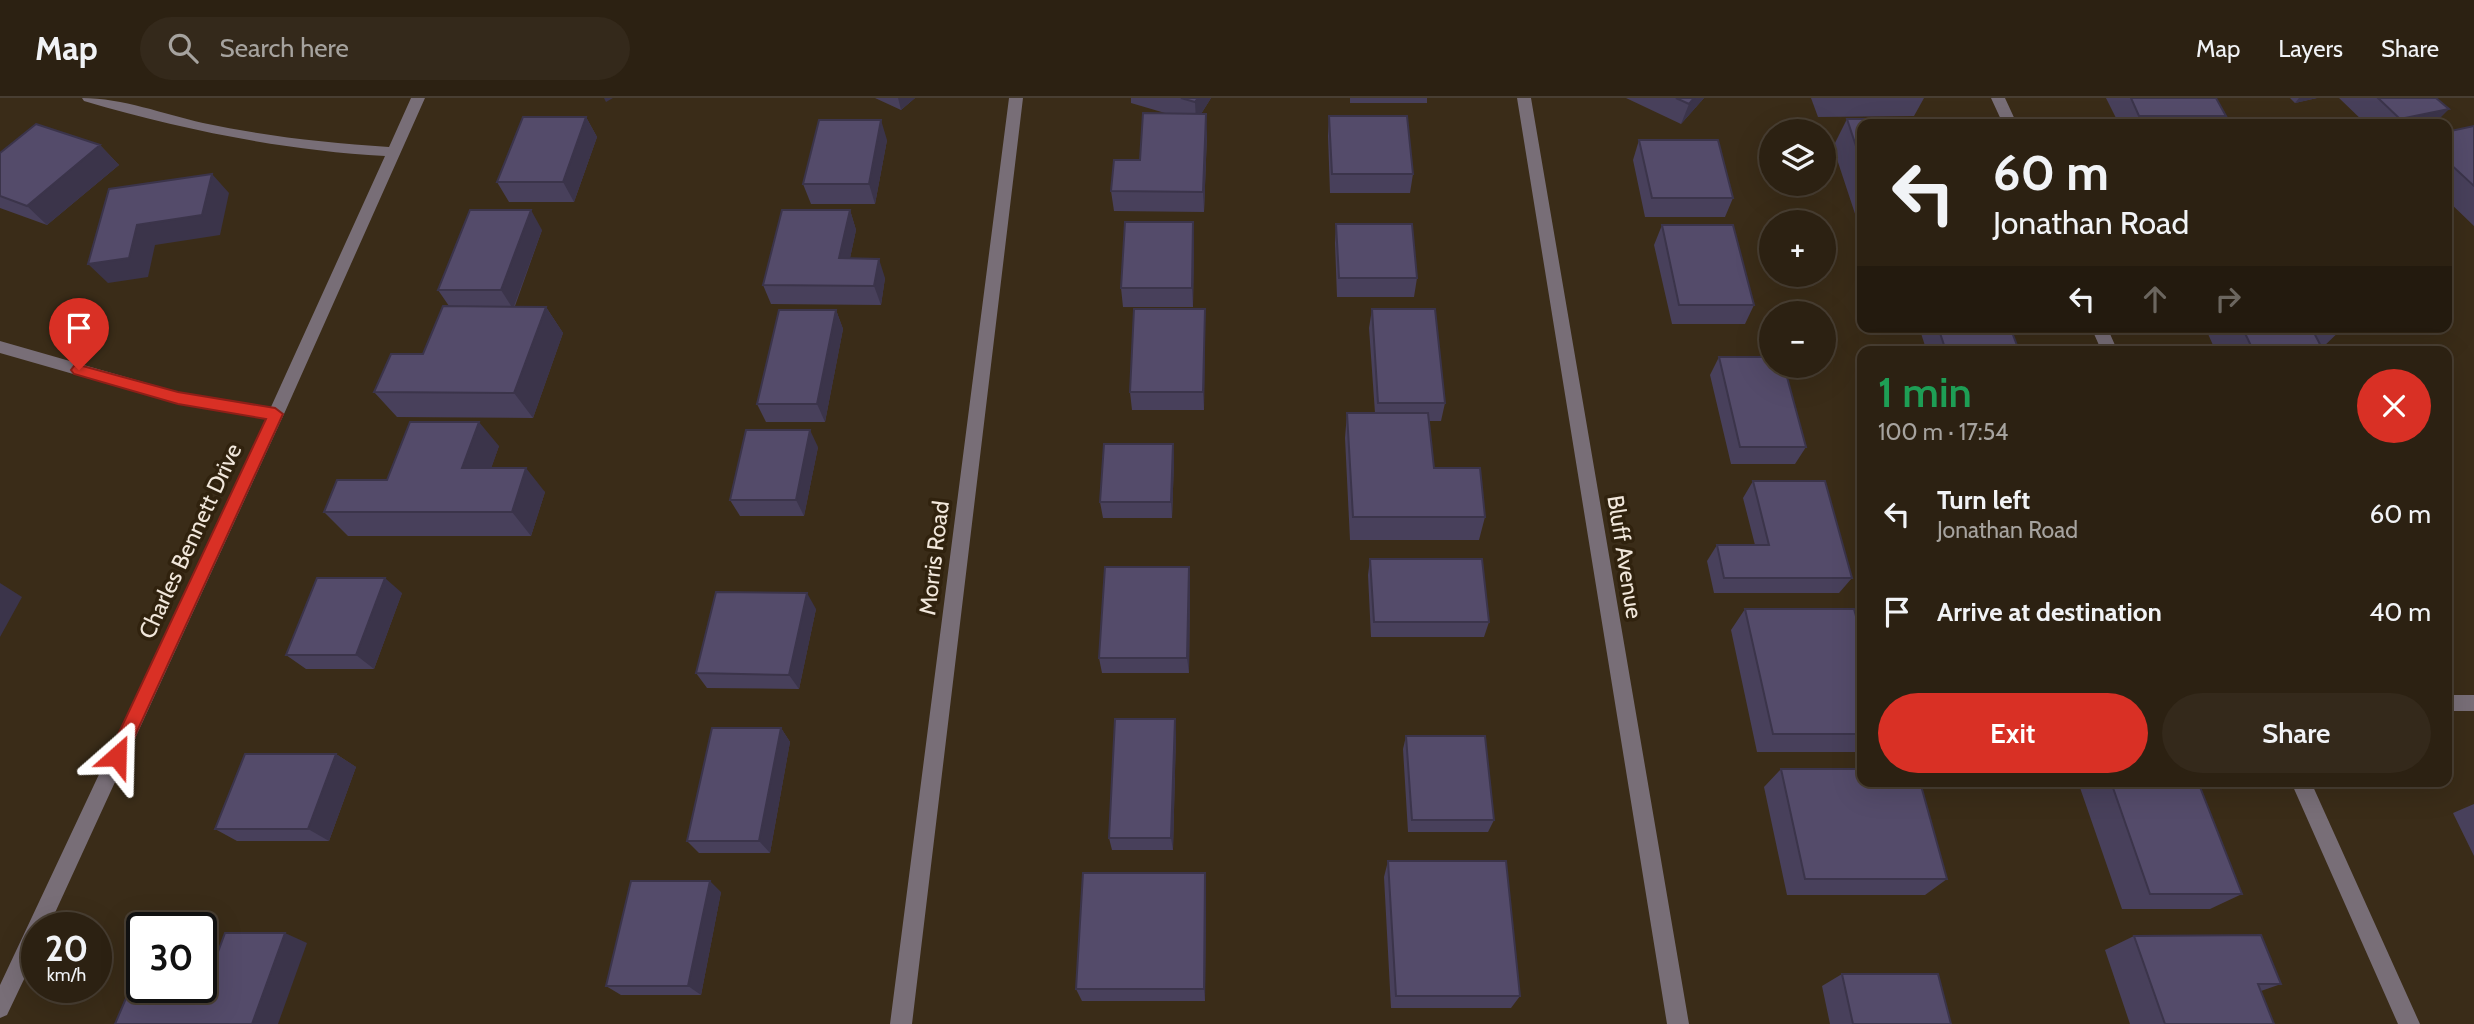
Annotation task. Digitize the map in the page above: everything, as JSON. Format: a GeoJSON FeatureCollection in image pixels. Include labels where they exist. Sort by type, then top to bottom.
{"type":"FeatureCollection","features":[{"type":"Feature","properties":{"kind":"street"},"geometry":{"type":"LineString","coordinates":[[89,98],[165,121],[261,141],[393,152]]}},
{"type":"Feature","properties":{"kind":"street","name":"Charles Bennett Drive"},"geometry":{"type":"LineString","coordinates":[[44,912],[418,98]]}},
{"type":"Feature","properties":{"kind":"street","name":"Morris Road"},"geometry":{"type":"LineString","coordinates":[[901,1024],[1016,98]]}},
{"type":"Feature","properties":{"kind":"street","name":"Bluff Avenue"},"geometry":{"type":"LineString","coordinates":[[1524,98],[1678,1024]]}},
{"type":"Feature","properties":{"kind":"street"},"geometry":{"type":"LineString","coordinates":[[1998,98],[2008,119]]}},
{"type":"Feature","properties":{"kind":"street"},"geometry":{"type":"LineString","coordinates":[[0,347],[178,398],[275,414]]}},
{"type":"Feature","properties":{"kind":"street"},"geometry":{"type":"LineString","coordinates":[[2452,703],[2474,703]]}},
{"type":"Feature","properties":{"kind":"street"},"geometry":{"type":"LineString","coordinates":[[2303,787],[2409,1024]]}},
{"type":"Feature","properties":{"kind":"street","name":"Charles Bennett Drive"},"geometry":{"type":"LineString","coordinates":[[0,1008],[21,963]]}},
{"type":"Feature","properties":{"kind":"building"},"geometry":{"type":"Polygon","coordinates":[[[1181,98],[1198,98],[1195,102],[1181,98]]]}},
{"type":"Feature","properties":{"kind":"building"},"geometry":{"type":"Polygon","coordinates":[[[1676,98],[1694,98],[1689,104],[1676,98]]]}},
{"type":"Feature","properties":{"kind":"building"},"geometry":{"type":"Polygon","coordinates":[[[2131,98],[2216,98],[2226,116],[2139,116],[2131,98]]]}},
{"type":"Feature","properties":{"kind":"building"},"geometry":{"type":"Polygon","coordinates":[[[2378,98],[2436,98],[2449,109],[2400,119],[2378,98]]]}},
{"type":"Feature","properties":{"kind":"building"},"geometry":{"type":"Polygon","coordinates":[[[1143,113],[1206,114],[1203,192],[1111,191],[1114,160],[1140,160],[1143,113]]]}},
{"type":"Feature","properties":{"kind":"building"},"geometry":{"type":"Polygon","coordinates":[[[1329,116],[1407,116],[1413,174],[1332,174],[1329,116]]]}},
{"type":"Feature","properties":{"kind":"building"},"geometry":{"type":"Polygon","coordinates":[[[523,117],[586,117],[563,182],[497,182],[523,117]]]}},
{"type":"Feature","properties":{"kind":"building"},"geometry":{"type":"Polygon","coordinates":[[[1847,119],[1857,119],[1857,149],[1847,119]]]}},
{"type":"Feature","properties":{"kind":"building"},"geometry":{"type":"Polygon","coordinates":[[[819,120],[881,120],[869,184],[803,184],[819,120]]]}},
{"type":"Feature","properties":{"kind":"building"},"geometry":{"type":"Polygon","coordinates":[[[36,124],[100,145],[27,206],[0,196],[0,153],[36,124]]]}},
{"type":"Feature","properties":{"kind":"building"},"geometry":{"type":"Polygon","coordinates":[[[2474,126],[2474,186],[2452,166],[2452,131],[2474,126]]]}},
{"type":"Feature","properties":{"kind":"building"},"geometry":{"type":"Polygon","coordinates":[[[1639,140],[1718,140],[1733,198],[1652,198],[1639,140]]]}},
{"type":"Feature","properties":{"kind":"building"},"geometry":{"type":"Polygon","coordinates":[[[212,174],[202,215],[137,225],[129,258],[88,264],[109,189],[212,174]]]}},
{"type":"Feature","properties":{"kind":"building"},"geometry":{"type":"Polygon","coordinates":[[[470,210],[531,210],[501,290],[438,290],[470,210]]]}},
{"type":"Feature","properties":{"kind":"building"},"geometry":{"type":"Polygon","coordinates":[[[782,210],[850,210],[839,258],[879,259],[874,286],[763,285],[782,210]]]}},
{"type":"Feature","properties":{"kind":"building"},"geometry":{"type":"Polygon","coordinates":[[[1125,222],[1193,222],[1192,288],[1121,288],[1125,222]]]}},
{"type":"Feature","properties":{"kind":"building"},"geometry":{"type":"Polygon","coordinates":[[[1336,224],[1412,224],[1417,278],[1339,278],[1336,224]]]}},
{"type":"Feature","properties":{"kind":"building"},"geometry":{"type":"Polygon","coordinates":[[[1662,225],[1733,225],[1754,305],[1679,305],[1662,225]]]}},
{"type":"Feature","properties":{"kind":"building"},"geometry":{"type":"Polygon","coordinates":[[[443,306],[546,307],[514,393],[374,392],[391,354],[423,354],[443,306]]]}},
{"type":"Feature","properties":{"kind":"building"},"geometry":{"type":"Polygon","coordinates":[[[1134,309],[1205,309],[1203,392],[1130,392],[1134,309]]]}},
{"type":"Feature","properties":{"kind":"building"},"geometry":{"type":"Polygon","coordinates":[[[1372,309],[1435,309],[1445,403],[1378,403],[1372,309]]]}},
{"type":"Feature","properties":{"kind":"building"},"geometry":{"type":"Polygon","coordinates":[[[779,310],[836,310],[817,404],[757,404],[779,310]]]}},
{"type":"Feature","properties":{"kind":"building"},"geometry":{"type":"Polygon","coordinates":[[[1940,333],[2012,333],[2017,346],[1944,346],[1940,333]]]}},
{"type":"Feature","properties":{"kind":"building"},"geometry":{"type":"Polygon","coordinates":[[[2245,333],[2314,333],[2321,346],[2251,346],[2245,333]]]}},
{"type":"Feature","properties":{"kind":"building"},"geometry":{"type":"Polygon","coordinates":[[[1719,357],[1759,357],[1759,378],[1787,378],[1806,447],[1740,447],[1719,357]]]}},
{"type":"Feature","properties":{"kind":"building"},"geometry":{"type":"Polygon","coordinates":[[[1347,413],[1428,413],[1434,468],[1480,468],[1485,517],[1353,517],[1347,413]]]}},
{"type":"Feature","properties":{"kind":"building"},"geometry":{"type":"Polygon","coordinates":[[[410,422],[479,422],[462,468],[526,468],[512,512],[324,512],[337,480],[387,480],[410,422]]]}},
{"type":"Feature","properties":{"kind":"building"},"geometry":{"type":"Polygon","coordinates":[[[746,430],[810,430],[796,500],[730,500],[746,430]]]}},
{"type":"Feature","properties":{"kind":"building"},"geometry":{"type":"Polygon","coordinates":[[[1104,444],[1173,444],[1171,502],[1100,502],[1104,444]]]}},
{"type":"Feature","properties":{"kind":"building"},"geometry":{"type":"Polygon","coordinates":[[[1753,481],[1825,481],[1852,578],[1724,578],[1717,545],[1769,545],[1753,481]]]}},
{"type":"Feature","properties":{"kind":"building"},"geometry":{"type":"Polygon","coordinates":[[[1370,559],[1482,559],[1489,622],[1374,622],[1370,559]]]}},
{"type":"Feature","properties":{"kind":"building"},"geometry":{"type":"Polygon","coordinates":[[[1105,567],[1189,567],[1187,658],[1099,658],[1105,567]]]}},
{"type":"Feature","properties":{"kind":"building"},"geometry":{"type":"Polygon","coordinates":[[[317,578],[385,578],[356,655],[286,655],[317,578]]]}},
{"type":"Feature","properties":{"kind":"building"},"geometry":{"type":"Polygon","coordinates":[[[716,592],[807,593],[789,675],[696,673],[716,592]]]}},
{"type":"Feature","properties":{"kind":"building"},"geometry":{"type":"Polygon","coordinates":[[[1745,609],[1854,609],[1857,620],[1857,734],[1773,734],[1745,609]]]}},
{"type":"Feature","properties":{"kind":"building"},"geometry":{"type":"Polygon","coordinates":[[[1115,719],[1175,719],[1171,838],[1109,838],[1115,719]]]}},
{"type":"Feature","properties":{"kind":"building"},"geometry":{"type":"Polygon","coordinates":[[[712,728],[781,728],[759,841],[687,841],[712,728]]]}},
{"type":"Feature","properties":{"kind":"building"},"geometry":{"type":"Polygon","coordinates":[[[1406,736],[1485,736],[1494,820],[1412,820],[1406,736]]]}},
{"type":"Feature","properties":{"kind":"building"},"geometry":{"type":"Polygon","coordinates":[[[245,754],[336,754],[308,829],[215,829],[245,754]]]}},
{"type":"Feature","properties":{"kind":"building"},"geometry":{"type":"Polygon","coordinates":[[[1781,769],[1857,769],[1857,787],[1921,787],[1947,879],[1805,879],[1781,769]]]}},
{"type":"Feature","properties":{"kind":"building"},"geometry":{"type":"Polygon","coordinates":[[[2113,787],[2200,787],[2242,894],[2150,894],[2113,787]]]}},
{"type":"Feature","properties":{"kind":"building"},"geometry":{"type":"Polygon","coordinates":[[[1388,861],[1506,861],[1520,996],[1396,996],[1388,861]]]}},
{"type":"Feature","properties":{"kind":"building"},"geometry":{"type":"Polygon","coordinates":[[[1083,873],[1205,873],[1204,989],[1076,989],[1083,873]]]}},
{"type":"Feature","properties":{"kind":"building"},"geometry":{"type":"Polygon","coordinates":[[[631,881],[710,881],[688,986],[606,986],[631,881]]]}},
{"type":"Feature","properties":{"kind":"building"},"geometry":{"type":"Polygon","coordinates":[[[225,933],[285,933],[252,1024],[115,1024],[126,998],[126,1003],[217,1003],[217,955],[225,933]]]}},
{"type":"Feature","properties":{"kind":"building"},"geometry":{"type":"Polygon","coordinates":[[[2261,935],[2281,984],[2258,984],[2274,1024],[2165,1024],[2134,936],[2261,935]]]}},
{"type":"Feature","properties":{"kind":"building"},"geometry":{"type":"Polygon","coordinates":[[[1842,974],[1938,974],[1951,1024],[1853,1024],[1842,974]]]}},
{"type":"Feature","properties":{"kind":"route"},"geometry":{"type":"LineString","coordinates":[[79,370],[178,398],[275,414],[117,756]]}}]}
